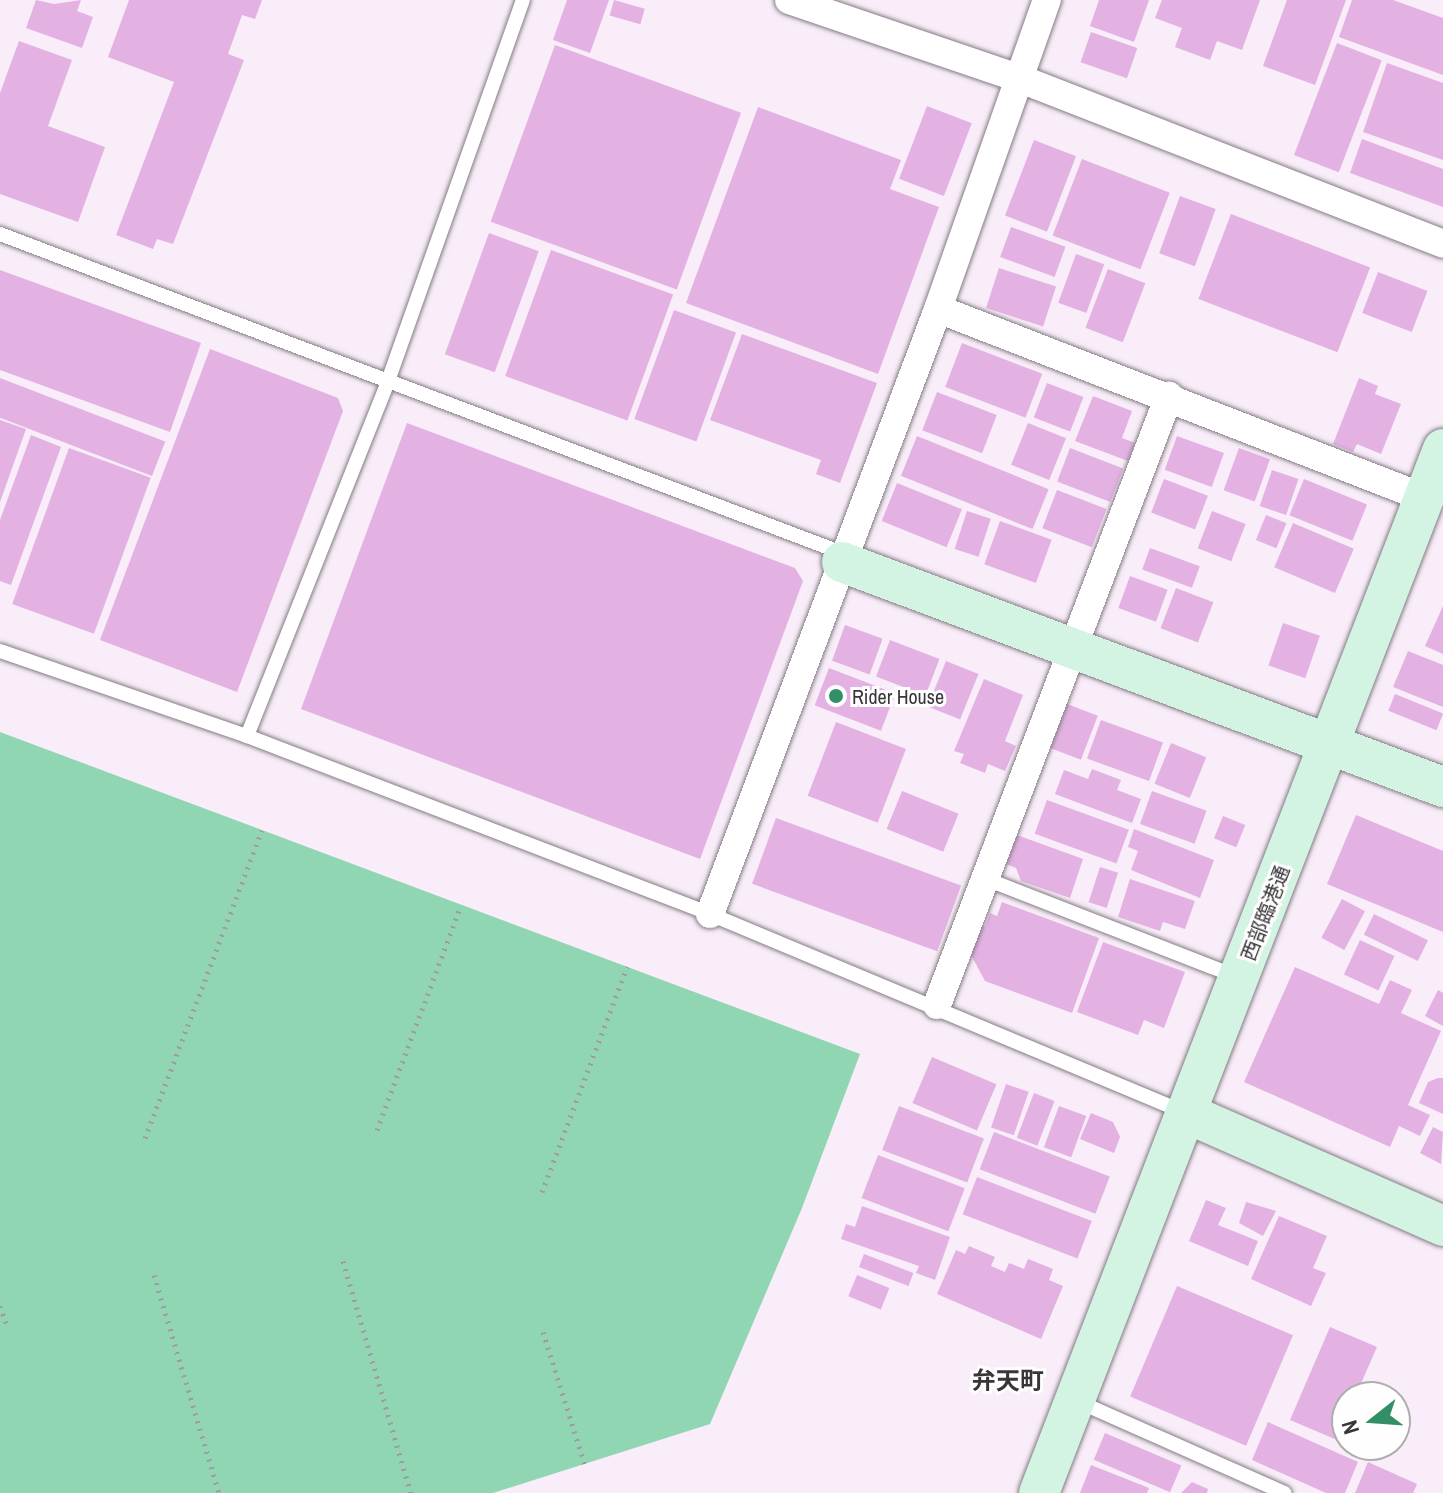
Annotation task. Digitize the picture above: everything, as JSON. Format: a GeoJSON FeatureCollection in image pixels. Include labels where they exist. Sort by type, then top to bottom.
{"type":"FeatureCollection","features":[{"type":"Feature","properties":{"kind":"street"},"geometry":{"type":"LineString","coordinates":[[789,0],[1018,78],[1443,244]]}},
{"type":"Feature","properties":{"kind":"street"},"geometry":{"type":"LineString","coordinates":[[710,914],[938,309],[1047,0]]}},
{"type":"Feature","properties":{"kind":"street"},"geometry":{"type":"LineString","coordinates":[[938,309],[1169,396],[1425,498]]}},
{"type":"Feature","properties":{"kind":"street"},"geometry":{"type":"LineString","coordinates":[[937,1005],[1169,396]]}},
{"type":"Feature","properties":{"kind":"street","name":"西部臨港通"},"geometry":{"type":"LineString","coordinates":[[1039,1493],[1332,745],[1443,449]]}},
{"type":"Feature","properties":{"kind":"street"},"geometry":{"type":"LineString","coordinates":[[844,558],[1074,649],[1443,787]]}},
{"type":"Feature","properties":{"kind":"street"},"geometry":{"type":"LineString","coordinates":[[1186,1113],[1443,1226]]}},
{"type":"Feature","properties":{"kind":"lane"},"geometry":{"type":"LineString","coordinates":[[247,736],[388,381],[523,0]]}},
{"type":"Feature","properties":{"kind":"lane"},"geometry":{"type":"LineString","coordinates":[[0,234],[844,558]]}},
{"type":"Feature","properties":{"kind":"lane"},"geometry":{"type":"LineString","coordinates":[[0,651],[247,736],[710,914],[937,1005],[1186,1113]]}},
{"type":"Feature","properties":{"kind":"lane"},"geometry":{"type":"LineString","coordinates":[[986,879],[1240,977]]}},
{"type":"Feature","properties":{"kind":"lane"},"geometry":{"type":"LineString","coordinates":[[1074,1400],[1285,1493]]}},
{"type":"Feature","properties":{"kind":"path"},"geometry":{"type":"LineString","coordinates":[[145,1138],[262,830]]}},
{"type":"Feature","properties":{"kind":"path"},"geometry":{"type":"LineString","coordinates":[[377,1130],[461,905]]}},
{"type":"Feature","properties":{"kind":"path"},"geometry":{"type":"LineString","coordinates":[[542,1192],[627,967]]}},
{"type":"Feature","properties":{"kind":"path"},"geometry":{"type":"LineString","coordinates":[[343,1261],[411,1493]]}},
{"type":"Feature","properties":{"kind":"path"},"geometry":{"type":"LineString","coordinates":[[154,1275],[219,1493]]}},
{"type":"Feature","properties":{"kind":"path"},"geometry":{"type":"LineString","coordinates":[[0,1306],[7,1325]]}},
{"type":"Feature","properties":{"kind":"path"},"geometry":{"type":"LineString","coordinates":[[543,1332],[585,1465]]}},
{"type":"Feature","properties":{"kind":"shaded area"},"geometry":{"type":"Polygon","coordinates":[[[0,732],[860,1054],[802,1208],[710,1424],[493,1493],[0,1493],[0,732]]]}},
{"type":"Feature","properties":{"kind":"building"},"geometry":{"type":"Polygon","coordinates":[[[36,0],[54,4],[81,0],[77,11],[93,17],[82,48],[26,28],[36,0]]]}},
{"type":"Feature","properties":{"kind":"building"},"geometry":{"type":"Polygon","coordinates":[[[129,0],[262,0],[255,19],[242,15],[228,54],[244,60],[173,244],[157,239],[153,249],[116,235],[174,82],[108,57],[129,0]]]}},
{"type":"Feature","properties":{"kind":"building"},"geometry":{"type":"Polygon","coordinates":[[[567,0],[609,0],[590,53],[553,40],[567,0]]]}},
{"type":"Feature","properties":{"kind":"building"},"geometry":{"type":"Polygon","coordinates":[[[614,0],[645,9],[640,24],[610,15],[614,0]]]}},
{"type":"Feature","properties":{"kind":"building"},"geometry":{"type":"Polygon","coordinates":[[[1099,0],[1149,0],[1134,42],[1090,26],[1099,0]]]}},
{"type":"Feature","properties":{"kind":"building"},"geometry":{"type":"Polygon","coordinates":[[[1162,0],[1260,0],[1242,50],[1217,41],[1210,60],[1175,47],[1182,28],[1155,18],[1162,0]]]}},
{"type":"Feature","properties":{"kind":"building"},"geometry":{"type":"Polygon","coordinates":[[[1287,0],[1346,0],[1315,85],[1263,66],[1287,0]]]}},
{"type":"Feature","properties":{"kind":"building"},"geometry":{"type":"Polygon","coordinates":[[[1352,0],[1393,0],[1443,18],[1443,75],[1339,37],[1352,0]]]}},
{"type":"Feature","properties":{"kind":"building"},"geometry":{"type":"Polygon","coordinates":[[[1091,32],[1137,48],[1127,78],[1081,62],[1091,32]]]}},
{"type":"Feature","properties":{"kind":"building"},"geometry":{"type":"Polygon","coordinates":[[[19,41],[72,60],[48,126],[105,147],[78,222],[0,194],[0,93],[19,41]]]}},
{"type":"Feature","properties":{"kind":"building"},"geometry":{"type":"Polygon","coordinates":[[[1337,43],[1382,60],[1339,172],[1294,155],[1337,43]]]}},
{"type":"Feature","properties":{"kind":"building"},"geometry":{"type":"Polygon","coordinates":[[[555,45],[741,113],[677,289],[491,222],[555,45]]]}},
{"type":"Feature","properties":{"kind":"building"},"geometry":{"type":"Polygon","coordinates":[[[1387,63],[1443,83],[1443,160],[1363,132],[1387,63]]]}},
{"type":"Feature","properties":{"kind":"building"},"geometry":{"type":"Polygon","coordinates":[[[927,106],[972,123],[944,196],[899,179],[927,106]]]}},
{"type":"Feature","properties":{"kind":"building"},"geometry":{"type":"Polygon","coordinates":[[[758,107],[901,160],[890,189],[939,207],[878,374],[686,303],[758,107]]]}},
{"type":"Feature","properties":{"kind":"building"},"geometry":{"type":"Polygon","coordinates":[[[1362,139],[1443,169],[1443,207],[1350,173],[1362,139]]]}},
{"type":"Feature","properties":{"kind":"building"},"geometry":{"type":"Polygon","coordinates":[[[1034,140],[1076,156],[1047,232],[1005,216],[1034,140]]]}},
{"type":"Feature","properties":{"kind":"building"},"geometry":{"type":"Polygon","coordinates":[[[1082,159],[1170,193],[1140,269],[1053,236],[1082,159]]]}},
{"type":"Feature","properties":{"kind":"building"},"geometry":{"type":"Polygon","coordinates":[[[1180,196],[1216,209],[1195,266],[1159,253],[1180,196]]]}},
{"type":"Feature","properties":{"kind":"building"},"geometry":{"type":"Polygon","coordinates":[[[1231,214],[1370,267],[1337,352],[1198,299],[1231,214]]]}},
{"type":"Feature","properties":{"kind":"building"},"geometry":{"type":"Polygon","coordinates":[[[1011,227],[1066,247],[1055,277],[1000,257],[1011,227]]]}},
{"type":"Feature","properties":{"kind":"building"},"geometry":{"type":"Polygon","coordinates":[[[489,233],[539,251],[495,372],[445,354],[489,233]]]}},
{"type":"Feature","properties":{"kind":"building"},"geometry":{"type":"Polygon","coordinates":[[[551,250],[673,294],[627,420],[505,376],[551,250]]]}},
{"type":"Feature","properties":{"kind":"building"},"geometry":{"type":"Polygon","coordinates":[[[1076,254],[1104,264],[1086,313],[1058,303],[1076,254]]]}},
{"type":"Feature","properties":{"kind":"building"},"geometry":{"type":"Polygon","coordinates":[[[999,268],[1056,287],[1043,326],[986,308],[999,268]]]}},
{"type":"Feature","properties":{"kind":"building"},"geometry":{"type":"Polygon","coordinates":[[[1108,269],[1145,283],[1123,342],[1085,328],[1108,269]]]}},
{"type":"Feature","properties":{"kind":"building"},"geometry":{"type":"Polygon","coordinates":[[[0,270],[201,343],[170,432],[0,370],[0,270]]]}},
{"type":"Feature","properties":{"kind":"building"},"geometry":{"type":"Polygon","coordinates":[[[1378,272],[1427,291],[1412,332],[1362,313],[1378,272]]]}},
{"type":"Feature","properties":{"kind":"building"},"geometry":{"type":"Polygon","coordinates":[[[674,310],[736,333],[696,442],[634,419],[674,310]]]}},
{"type":"Feature","properties":{"kind":"building"},"geometry":{"type":"Polygon","coordinates":[[[742,334],[877,383],[840,483],[816,474],[821,460],[710,420],[742,334]]]}},
{"type":"Feature","properties":{"kind":"building"},"geometry":{"type":"Polygon","coordinates":[[[962,343],[1042,374],[1025,418],[945,387],[962,343]]]}},
{"type":"Feature","properties":{"kind":"building"},"geometry":{"type":"Polygon","coordinates":[[[210,349],[338,398],[343,411],[237,692],[100,640],[210,349]]]}},
{"type":"Feature","properties":{"kind":"building"},"geometry":{"type":"Polygon","coordinates":[[[0,378],[165,441],[152,476],[0,418],[0,378]]]}},
{"type":"Feature","properties":{"kind":"building"},"geometry":{"type":"Polygon","coordinates":[[[1359,378],[1378,386],[1375,394],[1401,404],[1381,454],[1357,444],[1353,452],[1333,444],[1359,378]]]}},
{"type":"Feature","properties":{"kind":"building"},"geometry":{"type":"Polygon","coordinates":[[[1047,383],[1083,397],[1070,432],[1034,418],[1047,383]]]}},
{"type":"Feature","properties":{"kind":"building"},"geometry":{"type":"Polygon","coordinates":[[[937,392],[997,415],[982,453],[922,430],[937,392]]]}},
{"type":"Feature","properties":{"kind":"building"},"geometry":{"type":"Polygon","coordinates":[[[1093,396],[1132,411],[1122,438],[1135,443],[1128,461],[1075,441],[1093,396]]]}},
{"type":"Feature","properties":{"kind":"building"},"geometry":{"type":"Polygon","coordinates":[[[0,420],[26,429],[0,502],[0,420]]]}},
{"type":"Feature","properties":{"kind":"building"},"geometry":{"type":"Polygon","coordinates":[[[407,423],[795,568],[803,581],[700,859],[301,709],[407,423]]]}},
{"type":"Feature","properties":{"kind":"building"},"geometry":{"type":"Polygon","coordinates":[[[1028,423],[1066,438],[1049,480],[1011,465],[1028,423]]]}},
{"type":"Feature","properties":{"kind":"building"},"geometry":{"type":"Polygon","coordinates":[[[31,435],[61,447],[11,585],[0,581],[0,520],[31,435]]]}},
{"type":"Feature","properties":{"kind":"building"},"geometry":{"type":"Polygon","coordinates":[[[917,436],[1049,489],[1033,529],[901,476],[917,436]]]}},
{"type":"Feature","properties":{"kind":"building"},"geometry":{"type":"Polygon","coordinates":[[[1177,436],[1224,453],[1212,487],[1165,470],[1177,436]]]}},
{"type":"Feature","properties":{"kind":"building"},"geometry":{"type":"Polygon","coordinates":[[[69,448],[151,478],[94,634],[12,604],[69,448]]]}},
{"type":"Feature","properties":{"kind":"building"},"geometry":{"type":"Polygon","coordinates":[[[1070,448],[1123,468],[1110,502],[1057,482],[1070,448]]]}},
{"type":"Feature","properties":{"kind":"building"},"geometry":{"type":"Polygon","coordinates":[[[1239,448],[1270,459],[1255,502],[1224,490],[1239,448]]]}},
{"type":"Feature","properties":{"kind":"building"},"geometry":{"type":"Polygon","coordinates":[[[1272,470],[1298,479],[1286,515],[1260,506],[1272,470]]]}},
{"type":"Feature","properties":{"kind":"building"},"geometry":{"type":"Polygon","coordinates":[[[1164,479],[1208,496],[1195,529],[1151,513],[1164,479]]]}},
{"type":"Feature","properties":{"kind":"building"},"geometry":{"type":"Polygon","coordinates":[[[1304,479],[1367,504],[1352,541],[1289,515],[1304,479]]]}},
{"type":"Feature","properties":{"kind":"building"},"geometry":{"type":"Polygon","coordinates":[[[897,483],[962,509],[947,547],[882,521],[897,483]]]}},
{"type":"Feature","properties":{"kind":"building"},"geometry":{"type":"Polygon","coordinates":[[[1057,490],[1106,509],[1092,547],[1042,528],[1057,490]]]}},
{"type":"Feature","properties":{"kind":"building"},"geometry":{"type":"Polygon","coordinates":[[[967,511],[991,519],[978,557],[955,549],[967,511]]]}},
{"type":"Feature","properties":{"kind":"building"},"geometry":{"type":"Polygon","coordinates":[[[1212,511],[1246,524],[1231,561],[1198,548],[1212,511]]]}},
{"type":"Feature","properties":{"kind":"building"},"geometry":{"type":"Polygon","coordinates":[[[1266,515],[1286,523],[1276,548],[1256,540],[1266,515]]]}},
{"type":"Feature","properties":{"kind":"building"},"geometry":{"type":"Polygon","coordinates":[[[1000,521],[1052,540],[1036,583],[984,564],[1000,521]]]}},
{"type":"Feature","properties":{"kind":"building"},"geometry":{"type":"Polygon","coordinates":[[[1293,523],[1354,549],[1335,593],[1274,567],[1293,523]]]}},
{"type":"Feature","properties":{"kind":"building"},"geometry":{"type":"Polygon","coordinates":[[[1150,548],[1200,566],[1192,588],[1142,570],[1150,548]]]}},
{"type":"Feature","properties":{"kind":"building"},"geometry":{"type":"Polygon","coordinates":[[[1130,576],[1168,590],[1156,622],[1118,608],[1130,576]]]}},
{"type":"Feature","properties":{"kind":"building"},"geometry":{"type":"Polygon","coordinates":[[[1176,588],[1213,602],[1198,642],[1161,628],[1176,588]]]}},
{"type":"Feature","properties":{"kind":"building"},"geometry":{"type":"Polygon","coordinates":[[[1443,606],[1443,654],[1425,646],[1443,606]]]}},
{"type":"Feature","properties":{"kind":"building"},"geometry":{"type":"Polygon","coordinates":[[[1283,623],[1320,636],[1305,678],[1268,666],[1283,623]]]}},
{"type":"Feature","properties":{"kind":"building"},"geometry":{"type":"Polygon","coordinates":[[[845,625],[883,639],[870,674],[832,661],[845,625]]]}},
{"type":"Feature","properties":{"kind":"building"},"geometry":{"type":"Polygon","coordinates":[[[890,640],[939,659],[926,695],[876,676],[890,640]]]}},
{"type":"Feature","properties":{"kind":"building"},"geometry":{"type":"Polygon","coordinates":[[[1408,651],[1443,665],[1443,707],[1393,687],[1408,651]]]}},
{"type":"Feature","properties":{"kind":"building"},"geometry":{"type":"Polygon","coordinates":[[[946,661],[978,674],[960,720],[928,706],[946,661]]]}},
{"type":"Feature","properties":{"kind":"building"},"geometry":{"type":"Polygon","coordinates":[[[829,668],[895,693],[881,731],[815,705],[829,668]]]}},
{"type":"Feature","properties":{"kind":"building"},"geometry":{"type":"Polygon","coordinates":[[[984,679],[1023,695],[1005,741],[1016,746],[1005,771],[988,764],[985,773],[960,763],[964,754],[954,751],[984,679]]]}},
{"type":"Feature","properties":{"kind":"building"},"geometry":{"type":"Polygon","coordinates":[[[1395,694],[1443,713],[1436,730],[1388,711],[1395,694]]]}},
{"type":"Feature","properties":{"kind":"building"},"geometry":{"type":"Polygon","coordinates":[[[1067,704],[1098,716],[1081,760],[1050,748],[1067,704]]]}},
{"type":"Feature","properties":{"kind":"building"},"geometry":{"type":"Polygon","coordinates":[[[1101,720],[1163,743],[1149,781],[1087,759],[1101,720]]]}},
{"type":"Feature","properties":{"kind":"building"},"geometry":{"type":"Polygon","coordinates":[[[836,722],[906,749],[878,823],[808,796],[836,722]]]}},
{"type":"Feature","properties":{"kind":"building"},"geometry":{"type":"Polygon","coordinates":[[[1171,743],[1206,757],[1190,798],[1155,784],[1171,743]]]}},
{"type":"Feature","properties":{"kind":"building"},"geometry":{"type":"Polygon","coordinates":[[[1092,769],[1121,780],[1117,790],[1141,799],[1132,823],[1055,794],[1064,770],[1088,779],[1092,769]]]}},
{"type":"Feature","properties":{"kind":"building"},"geometry":{"type":"Polygon","coordinates":[[[902,791],[959,814],[943,852],[887,829],[902,791]]]}},
{"type":"Feature","properties":{"kind":"building"},"geometry":{"type":"Polygon","coordinates":[[[1152,791],[1207,811],[1195,844],[1140,824],[1152,791]]]}},
{"type":"Feature","properties":{"kind":"building"},"geometry":{"type":"Polygon","coordinates":[[[1047,800],[1129,830],[1116,864],[1035,834],[1047,800]]]}},
{"type":"Feature","properties":{"kind":"building"},"geometry":{"type":"Polygon","coordinates":[[[1356,815],[1443,851],[1443,932],[1327,884],[1356,815]]]}},
{"type":"Feature","properties":{"kind":"building"},"geometry":{"type":"Polygon","coordinates":[[[1223,816],[1245,825],[1236,847],[1214,838],[1223,816]]]}},
{"type":"Feature","properties":{"kind":"building"},"geometry":{"type":"Polygon","coordinates":[[[776,818],[961,885],[937,951],[752,884],[776,818]]]}},
{"type":"Feature","properties":{"kind":"building"},"geometry":{"type":"Polygon","coordinates":[[[1134,829],[1214,860],[1200,898],[1131,870],[1138,851],[1128,847],[1134,829]]]}},
{"type":"Feature","properties":{"kind":"building"},"geometry":{"type":"Polygon","coordinates":[[[1017,835],[1083,859],[1070,898],[1021,881],[1016,868],[1006,864],[1017,835]]]}},
{"type":"Feature","properties":{"kind":"building"},"geometry":{"type":"Polygon","coordinates":[[[1100,867],[1118,873],[1107,908],[1089,902],[1100,867]]]}},
{"type":"Feature","properties":{"kind":"building"},"geometry":{"type":"Polygon","coordinates":[[[1130,879],[1195,901],[1185,929],[1163,922],[1160,931],[1118,917],[1130,879]]]}},
{"type":"Feature","properties":{"kind":"building"},"geometry":{"type":"Polygon","coordinates":[[[1342,899],[1365,911],[1344,950],[1321,938],[1342,899]]]}},
{"type":"Feature","properties":{"kind":"building"},"geometry":{"type":"Polygon","coordinates":[[[1002,902],[1099,938],[1072,1013],[985,981],[971,955],[982,925],[985,927],[990,913],[997,916],[1002,902]]]}},
{"type":"Feature","properties":{"kind":"building"},"geometry":{"type":"Polygon","coordinates":[[[1374,914],[1428,940],[1418,961],[1364,935],[1374,914]]]}},
{"type":"Feature","properties":{"kind":"building"},"geometry":{"type":"Polygon","coordinates":[[[1360,940],[1394,956],[1378,990],[1344,974],[1360,940]]]}},
{"type":"Feature","properties":{"kind":"building"},"geometry":{"type":"Polygon","coordinates":[[[1103,942],[1185,972],[1164,1028],[1144,1020],[1138,1035],[1077,1012],[1103,942]]]}},
{"type":"Feature","properties":{"kind":"building"},"geometry":{"type":"Polygon","coordinates":[[[1295,967],[1379,1004],[1390,980],[1412,990],[1401,1013],[1441,1031],[1408,1105],[1430,1115],[1420,1136],[1399,1126],[1390,1147],[1244,1082],[1295,967]]]}},
{"type":"Feature","properties":{"kind":"building"},"geometry":{"type":"Polygon","coordinates":[[[1438,990],[1443,993],[1443,1026],[1425,1016],[1438,990]]]}},
{"type":"Feature","properties":{"kind":"building"},"geometry":{"type":"Polygon","coordinates":[[[932,1057],[996,1084],[977,1130],[912,1103],[932,1057]]]}},
{"type":"Feature","properties":{"kind":"building"},"geometry":{"type":"Polygon","coordinates":[[[1443,1078],[1443,1114],[1419,1103],[1428,1082],[1443,1078]]]}},
{"type":"Feature","properties":{"kind":"building"},"geometry":{"type":"Polygon","coordinates":[[[1006,1084],[1029,1092],[1014,1135],[991,1127],[1006,1084]]]}},
{"type":"Feature","properties":{"kind":"building"},"geometry":{"type":"Polygon","coordinates":[[[1034,1093],[1055,1101],[1037,1146],[1017,1138],[1034,1093]]]}},
{"type":"Feature","properties":{"kind":"building"},"geometry":{"type":"Polygon","coordinates":[[[899,1106],[984,1139],[967,1182],[882,1150],[899,1106]]]}},
{"type":"Feature","properties":{"kind":"building"},"geometry":{"type":"Polygon","coordinates":[[[1059,1106],[1086,1116],[1071,1157],[1044,1147],[1059,1106]]]}},
{"type":"Feature","properties":{"kind":"building"},"geometry":{"type":"Polygon","coordinates":[[[1091,1113],[1113,1122],[1120,1137],[1114,1153],[1080,1139],[1091,1113]]]}},
{"type":"Feature","properties":{"kind":"building"},"geometry":{"type":"Polygon","coordinates":[[[1433,1127],[1443,1132],[1441,1164],[1420,1153],[1433,1127]]]}},
{"type":"Feature","properties":{"kind":"building"},"geometry":{"type":"Polygon","coordinates":[[[994,1132],[1110,1176],[1095,1214],[980,1169],[994,1132]]]}},
{"type":"Feature","properties":{"kind":"building"},"geometry":{"type":"Polygon","coordinates":[[[878,1155],[965,1188],[948,1231],[862,1198],[878,1155]]]}},
{"type":"Feature","properties":{"kind":"building"},"geometry":{"type":"Polygon","coordinates":[[[977,1177],[1092,1221],[1077,1258],[963,1214],[977,1177]]]}},
{"type":"Feature","properties":{"kind":"building"},"geometry":{"type":"Polygon","coordinates":[[[1206,1200],[1226,1208],[1218,1225],[1258,1241],[1248,1266],[1189,1241],[1206,1200]]]}},
{"type":"Feature","properties":{"kind":"building"},"geometry":{"type":"Polygon","coordinates":[[[1246,1202],[1276,1211],[1263,1236],[1239,1223],[1246,1202]]]}},
{"type":"Feature","properties":{"kind":"building"},"geometry":{"type":"Polygon","coordinates":[[[862,1206],[950,1237],[935,1280],[916,1273],[919,1266],[841,1239],[846,1224],[855,1227],[862,1206]]]}},
{"type":"Feature","properties":{"kind":"building"},"geometry":{"type":"Polygon","coordinates":[[[1279,1216],[1327,1236],[1313,1268],[1326,1273],[1311,1306],[1251,1279],[1279,1216]]]}},
{"type":"Feature","properties":{"kind":"building"},"geometry":{"type":"Polygon","coordinates":[[[969,1246],[995,1257],[991,1266],[1005,1272],[1009,1263],[1024,1269],[1028,1259],[1053,1269],[1049,1280],[1063,1286],[1041,1339],[937,1294],[956,1250],[965,1254],[969,1246]]]}},
{"type":"Feature","properties":{"kind":"building"},"geometry":{"type":"Polygon","coordinates":[[[864,1254],[913,1273],[908,1286],[859,1267],[864,1254]]]}},
{"type":"Feature","properties":{"kind":"building"},"geometry":{"type":"Polygon","coordinates":[[[857,1275],[889,1288],[881,1309],[848,1296],[857,1275]]]}},
{"type":"Feature","properties":{"kind":"building"},"geometry":{"type":"Polygon","coordinates":[[[1177,1286],[1293,1335],[1246,1446],[1130,1396],[1177,1286]]]}},
{"type":"Feature","properties":{"kind":"building"},"geometry":{"type":"Polygon","coordinates":[[[1330,1327],[1377,1347],[1362,1381],[1331,1381],[1331,1437],[1290,1420],[1330,1327]]]}},
{"type":"Feature","properties":{"kind":"building"},"geometry":{"type":"Polygon","coordinates":[[[1268,1422],[1331,1450],[1331,1461],[1358,1462],[1345,1493],[1326,1493],[1252,1460],[1268,1422]]]}},
{"type":"Feature","properties":{"kind":"building"},"geometry":{"type":"Polygon","coordinates":[[[1105,1433],[1181,1465],[1170,1492],[1094,1460],[1105,1433]]]}},
{"type":"Feature","properties":{"kind":"building"},"geometry":{"type":"Polygon","coordinates":[[[1368,1462],[1417,1484],[1413,1493],[1355,1493],[1368,1462]]]}},
{"type":"Feature","properties":{"kind":"building"},"geometry":{"type":"Polygon","coordinates":[[[1091,1465],[1149,1488],[1147,1493],[1080,1493],[1091,1465]]]}},
{"type":"Feature","properties":{"kind":"building"},"geometry":{"type":"Polygon","coordinates":[[[1192,1482],[1208,1489],[1207,1493],[1181,1493],[1192,1482]]]}},
{"type":"Feature","properties":{"kind":"place","name":"Rider House"},"geometry":{"type":"Point","coordinates":[836,696]}},
{"type":"Feature","properties":{"kind":"district","name":"弁天町"},"geometry":{"type":"Point","coordinates":[1008,1381]}}]}
